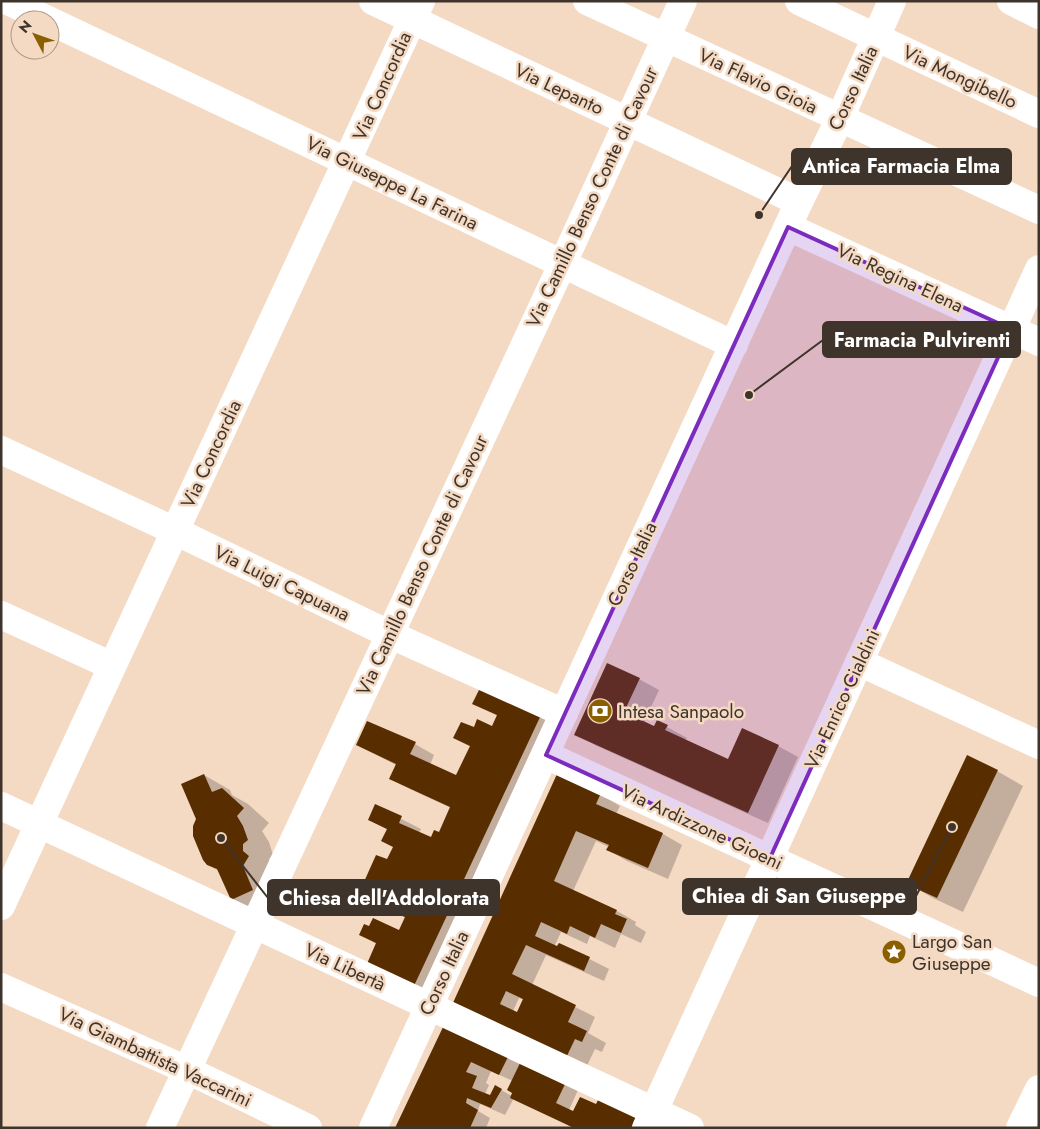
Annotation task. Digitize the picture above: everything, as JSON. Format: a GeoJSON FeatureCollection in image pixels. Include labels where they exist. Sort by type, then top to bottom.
{"type":"FeatureCollection","features":[{"type":"Feature","properties":{"kind":"street","name":"Via Giuseppe La Farina"},"geometry":{"type":"LineString","coordinates":[[8,1],[26,10]]}},
{"type":"Feature","properties":{"kind":"street","name":"Via Lepanto"},"geometry":{"type":"LineString","coordinates":[[373,1],[416,10],[628,121],[799,202]]}},
{"type":"Feature","properties":{"kind":"street","name":"Via Flavio Gioia"},"geometry":{"type":"LineString","coordinates":[[587,1],[1039,210]]}},
{"type":"Feature","properties":{"kind":"street","name":"Via Camillo Benso Conte di Cavour"},"geometry":{"type":"LineString","coordinates":[[160,1128],[683,1]]}},
{"type":"Feature","properties":{"kind":"street","name":"Via Mongibello"},"geometry":{"type":"LineString","coordinates":[[800,1],[1039,114]]}},
{"type":"Feature","properties":{"kind":"street","name":"Corso Italia"},"geometry":{"type":"LineString","coordinates":[[373,1128],[799,202],[840,118],[892,1]]}},
{"type":"Feature","properties":{"kind":"street"},"geometry":{"type":"LineString","coordinates":[[1011,1],[1039,15]]}},
{"type":"Feature","properties":{"kind":"street","name":"Via Concordia"},"geometry":{"type":"LineString","coordinates":[[1,906],[348,161],[416,10]]}},
{"type":"Feature","properties":{"kind":"street","name":"Via Giuseppe La Farina"},"geometry":{"type":"LineString","coordinates":[[60,26],[734,345]]}},
{"type":"Feature","properties":{"kind":"street","name":"Via Regina Elena"},"geometry":{"type":"LineString","coordinates":[[788,227],[1039,342]]}},
{"type":"Feature","properties":{"kind":"street","name":"Via Enrico Cialdini"},"geometry":{"type":"LineString","coordinates":[[650,1119],[1039,269]]}},
{"type":"Feature","properties":{"kind":"street","name":"Via Luigi Capuana"},"geometry":{"type":"LineString","coordinates":[[1,450],[389,634],[564,713]]}},
{"type":"Feature","properties":{"kind":"street"},"geometry":{"type":"LineString","coordinates":[[1,615],[112,666]]}},
{"type":"Feature","properties":{"kind":"street"},"geometry":{"type":"LineString","coordinates":[[859,662],[1039,745]]}},
{"type":"Feature","properties":{"kind":"street","name":"Via Ardizzone Gioeni"},"geometry":{"type":"LineString","coordinates":[[546,755],[1039,983]]}},
{"type":"Feature","properties":{"kind":"street","name":"Via Libertà"},"geometry":{"type":"LineString","coordinates":[[1,806],[429,1006],[650,1119],[690,1128]]}},
{"type":"Feature","properties":{"kind":"street","name":"Via Giambattista Vaccarini"},"geometry":{"type":"LineString","coordinates":[[1,986],[187,1070],[308,1128]]}},
{"type":"Feature","properties":{"kind":"street"},"geometry":{"type":"LineString","coordinates":[[1020,1128],[1039,1089]]}},
{"type":"Feature","properties":{"kind":"highlighted area"},"geometry":{"type":"Polygon","coordinates":[[[788,227],[1011,329],[770,858],[546,755],[788,227]]]}},
{"type":"Feature","properties":{"kind":"building"},"geometry":{"type":"Polygon","coordinates":[[[607,663],[640,678],[624,712],[654,726],[657,720],[668,725],[665,730],[728,759],[742,728],[779,745],[748,813],[574,735],[607,663]]]}},
{"type":"Feature","properties":{"kind":"building"},"geometry":{"type":"Polygon","coordinates":[[[480,688],[541,715],[413,988],[366,966],[376,943],[359,935],[364,924],[369,926],[373,918],[399,930],[405,917],[348,891],[353,880],[363,884],[376,855],[387,859],[393,847],[381,841],[387,829],[368,820],[375,804],[402,816],[399,823],[431,837],[434,830],[439,832],[450,807],[389,779],[396,764],[356,745],[367,721],[416,742],[410,754],[456,775],[470,746],[453,738],[461,722],[474,727],[477,719],[492,726],[497,715],[472,704],[480,688]]]}},
{"type":"Feature","properties":{"kind":"building"},"geometry":{"type":"Polygon","coordinates":[[[967,755],[998,770],[937,898],[906,884],[967,755]]]}},
{"type":"Feature","properties":{"kind":"building"},"geometry":{"type":"Polygon","coordinates":[[[204,774],[212,792],[222,788],[244,808],[237,816],[248,840],[243,844],[243,851],[249,856],[243,866],[253,890],[231,900],[217,869],[207,865],[203,860],[193,836],[193,826],[196,819],[181,784],[204,774]]]}},
{"type":"Feature","properties":{"kind":"building"},"geometry":{"type":"Polygon","coordinates":[[[557,774],[601,793],[596,804],[663,833],[648,868],[606,850],[609,845],[576,831],[554,881],[617,910],[615,914],[627,919],[621,933],[601,924],[595,938],[570,926],[567,934],[541,922],[535,936],[557,946],[559,943],[590,957],[584,971],[526,945],[512,974],[576,1005],[568,1022],[587,1031],[582,1042],[575,1039],[565,1060],[452,1005],[557,774]],[[506,991],[500,1004],[517,1012],[523,999],[506,991]]]}},
{"type":"Feature","properties":{"kind":"building"},"geometry":{"type":"Polygon","coordinates":[[[444,1025],[509,1055],[499,1075],[471,1062],[466,1072],[477,1076],[472,1088],[490,1095],[495,1085],[502,1089],[491,1108],[467,1098],[466,1103],[478,1110],[470,1128],[395,1128],[444,1025]]]}},
{"type":"Feature","properties":{"kind":"building"},"geometry":{"type":"Polygon","coordinates":[[[521,1061],[566,1082],[556,1103],[573,1111],[580,1097],[596,1104],[599,1098],[637,1116],[631,1128],[574,1128],[510,1098],[512,1093],[507,1090],[521,1061]]]}},
{"type":"Feature","properties":{"kind":"place","name":"Antica Farmacia Elma"},"geometry":{"type":"Point","coordinates":[759,215]}},
{"type":"Feature","properties":{"kind":"place","name":"Farmacia Pulvirenti"},"geometry":{"type":"Point","coordinates":[749,395]}},
{"type":"Feature","properties":{"kind":"place","name":"Intesa Sanpaolo"},"geometry":{"type":"Point","coordinates":[600,711]}},
{"type":"Feature","properties":{"kind":"place","name":"Chiea di San Giuseppe"},"geometry":{"type":"Point","coordinates":[952,827]}},
{"type":"Feature","properties":{"kind":"place","name":"Chiesa dell'Addolorata"},"geometry":{"type":"Point","coordinates":[221,838]}},
{"type":"Feature","properties":{"kind":"place","name":"Largo San Giuseppe"},"geometry":{"type":"Point","coordinates":[894,952]}}]}
